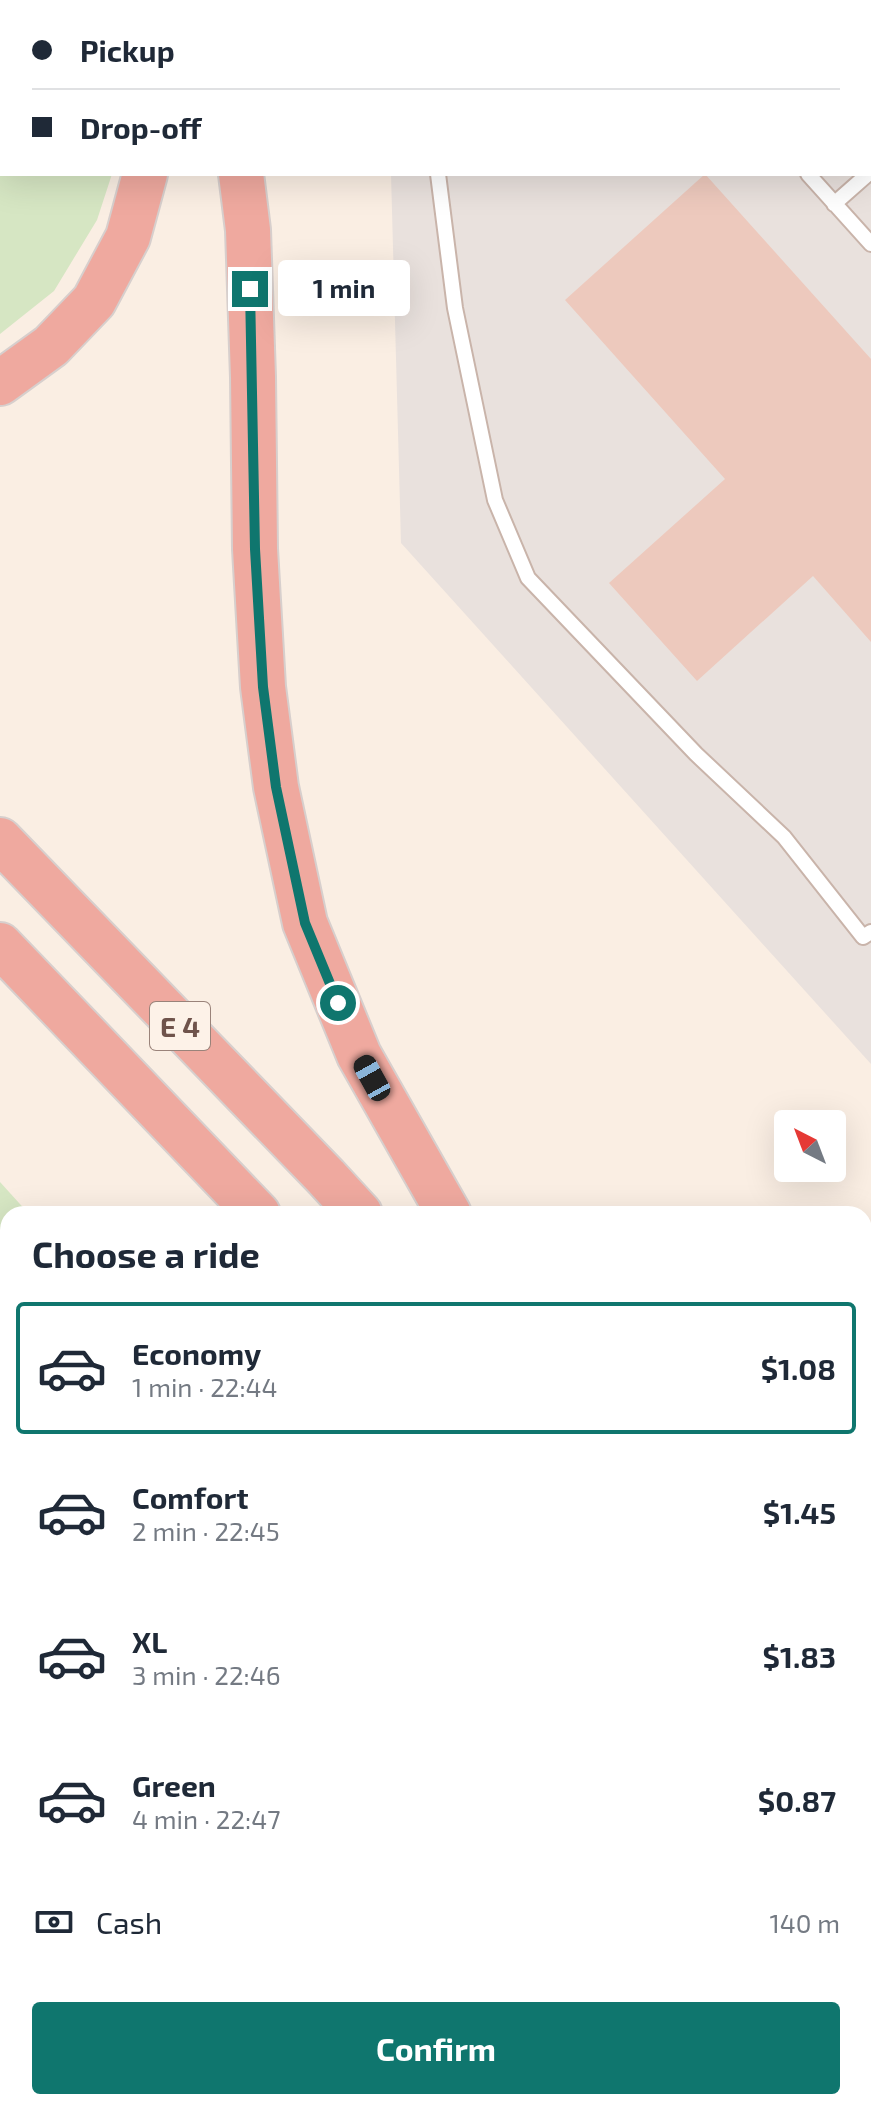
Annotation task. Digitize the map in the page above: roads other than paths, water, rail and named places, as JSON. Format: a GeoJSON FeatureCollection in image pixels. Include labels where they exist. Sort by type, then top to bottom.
{"type":"FeatureCollection","features":[{"type":"Feature","properties":{"kind":"highway"},"geometry":{"type":"LineString","coordinates":[[0,383],[51,346],[94,301],[128,237],[144,176]]}},
{"type":"Feature","properties":{"kind":"highway"},"geometry":{"type":"LineString","coordinates":[[241,176],[248,230],[255,549],[263,687],[276,787],[305,923],[359,1055],[444,1206]]}},
{"type":"Feature","properties":{"kind":"highway","name":"E 4"},"geometry":{"type":"LineString","coordinates":[[0,840],[353,1206]]}},
{"type":"Feature","properties":{"kind":"highway","name":"E 4"},"geometry":{"type":"LineString","coordinates":[[0,945],[250,1206]]}},
{"type":"Feature","properties":{"kind":"lane"},"geometry":{"type":"LineString","coordinates":[[438,176],[455,308],[495,500],[528,578],[696,754],[784,837],[863,937],[871,932]]}},
{"type":"Feature","properties":{"kind":"lane"},"geometry":{"type":"LineString","coordinates":[[810,176],[871,244]]}},
{"type":"Feature","properties":{"kind":"lane"},"geometry":{"type":"LineString","coordinates":[[834,204],[867,176]]}}]}
